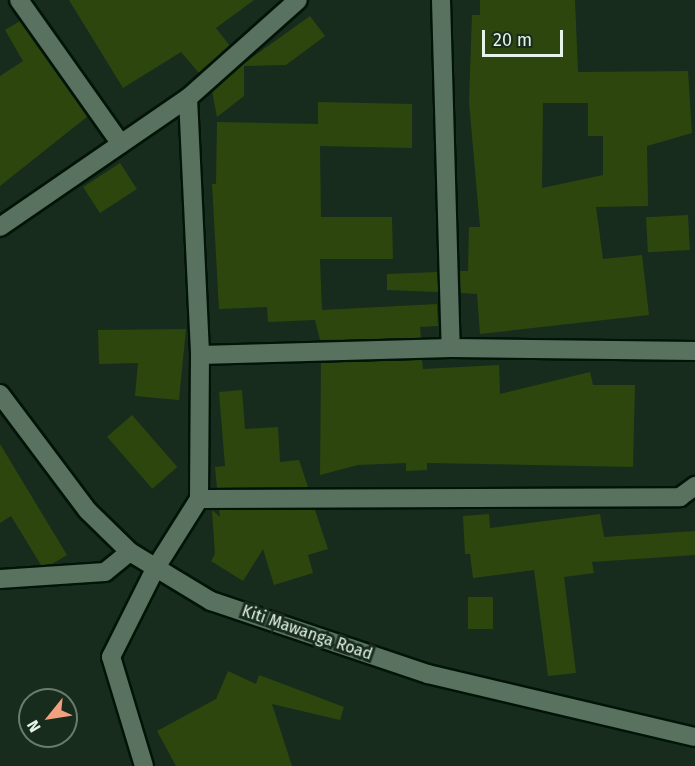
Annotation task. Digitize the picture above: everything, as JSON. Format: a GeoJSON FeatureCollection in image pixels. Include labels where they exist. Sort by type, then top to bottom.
{"type":"FeatureCollection","features":[{"type":"Feature","properties":{"kind":"street"},"geometry":{"type":"LineString","coordinates":[[19,0],[121,144]]}},
{"type":"Feature","properties":{"kind":"street"},"geometry":{"type":"LineString","coordinates":[[0,227],[188,98],[298,0]]}},
{"type":"Feature","properties":{"kind":"street"},"geometry":{"type":"LineString","coordinates":[[441,0],[451,348]]}},
{"type":"Feature","properties":{"kind":"street"},"geometry":{"type":"LineString","coordinates":[[144,766],[111,657],[155,569],[199,499],[200,355],[188,98]]}},
{"type":"Feature","properties":{"kind":"street"},"geometry":{"type":"LineString","coordinates":[[200,355],[451,348],[695,351]]}},
{"type":"Feature","properties":{"kind":"street","name":"Kiti Mawanga Road"},"geometry":{"type":"LineString","coordinates":[[0,394],[88,511],[130,552],[211,601],[428,674],[695,737]]}},
{"type":"Feature","properties":{"kind":"street"},"geometry":{"type":"LineString","coordinates":[[199,499],[680,497],[695,486]]}},
{"type":"Feature","properties":{"kind":"street"},"geometry":{"type":"LineString","coordinates":[[0,579],[105,572],[130,552]]}},
{"type":"Feature","properties":{"kind":"building"},"geometry":{"type":"Polygon","coordinates":[[[69,0],[254,0],[216,28],[230,46],[199,73],[181,52],[123,88],[69,0]]]}},
{"type":"Feature","properties":{"kind":"building"},"geometry":{"type":"Polygon","coordinates":[[[480,0],[575,0],[578,72],[688,71],[692,133],[647,146],[648,206],[596,207],[603,259],[642,255],[649,315],[480,334],[477,294],[461,293],[460,271],[468,271],[469,227],[480,227],[469,102],[472,15],[480,15],[480,0]],[[543,103],[542,188],[603,175],[603,136],[588,136],[588,103],[543,103]]]}},
{"type":"Feature","properties":{"kind":"building"},"geometry":{"type":"Polygon","coordinates":[[[310,16],[325,36],[286,65],[244,66],[244,96],[217,117],[212,91],[243,64],[310,16]]]}},
{"type":"Feature","properties":{"kind":"building"},"geometry":{"type":"Polygon","coordinates":[[[20,21],[88,116],[0,186],[0,76],[23,61],[5,30],[20,21]]]}},
{"type":"Feature","properties":{"kind":"building"},"geometry":{"type":"Polygon","coordinates":[[[318,102],[412,104],[412,148],[320,146],[321,217],[392,217],[393,259],[320,259],[322,310],[437,304],[438,326],[420,327],[421,338],[320,340],[315,320],[268,322],[267,307],[219,309],[212,184],[216,184],[217,122],[318,124],[318,102]]]}},
{"type":"Feature","properties":{"kind":"building"},"geometry":{"type":"Polygon","coordinates":[[[120,163],[137,189],[100,213],[83,187],[120,163]]]}},
{"type":"Feature","properties":{"kind":"building"},"geometry":{"type":"Polygon","coordinates":[[[688,215],[690,250],[648,252],[646,217],[688,215]]]}},
{"type":"Feature","properties":{"kind":"building"},"geometry":{"type":"Polygon","coordinates":[[[438,272],[438,292],[387,290],[387,274],[438,272]]]}},
{"type":"Feature","properties":{"kind":"building"},"geometry":{"type":"Polygon","coordinates":[[[186,329],[179,400],[135,396],[138,363],[99,364],[98,330],[186,329]]]}},
{"type":"Feature","properties":{"kind":"building"},"geometry":{"type":"Polygon","coordinates":[[[422,360],[423,369],[499,365],[500,394],[590,372],[593,385],[635,385],[633,467],[427,463],[427,470],[406,471],[406,463],[358,465],[320,475],[321,363],[422,360]]]}},
{"type":"Feature","properties":{"kind":"building"},"geometry":{"type":"Polygon","coordinates":[[[242,390],[245,429],[278,427],[280,462],[299,460],[308,487],[217,488],[215,467],[225,466],[219,392],[242,390]]]}},
{"type":"Feature","properties":{"kind":"building"},"geometry":{"type":"Polygon","coordinates":[[[132,415],[177,467],[152,489],[107,437],[132,415]]]}},
{"type":"Feature","properties":{"kind":"building"},"geometry":{"type":"Polygon","coordinates":[[[0,444],[67,555],[52,564],[41,565],[11,516],[0,523],[0,444]]]}},
{"type":"Feature","properties":{"kind":"building"},"geometry":{"type":"Polygon","coordinates":[[[212,510],[220,517],[219,510],[315,510],[328,549],[308,555],[313,573],[274,585],[263,549],[243,581],[211,561],[215,554],[212,510]]]}},
{"type":"Feature","properties":{"kind":"building"},"geometry":{"type":"Polygon","coordinates":[[[489,514],[490,528],[600,514],[604,537],[695,531],[695,555],[592,562],[594,573],[564,577],[576,673],[548,676],[534,570],[473,578],[470,554],[465,554],[463,516],[489,514]]]}},
{"type":"Feature","properties":{"kind":"building"},"geometry":{"type":"Polygon","coordinates":[[[468,597],[493,597],[493,629],[468,629],[468,597]]]}},
{"type":"Feature","properties":{"kind":"building"},"geometry":{"type":"Polygon","coordinates":[[[228,671],[256,684],[259,675],[344,707],[340,720],[272,704],[292,766],[176,766],[157,731],[216,699],[228,671]]]}}]}
